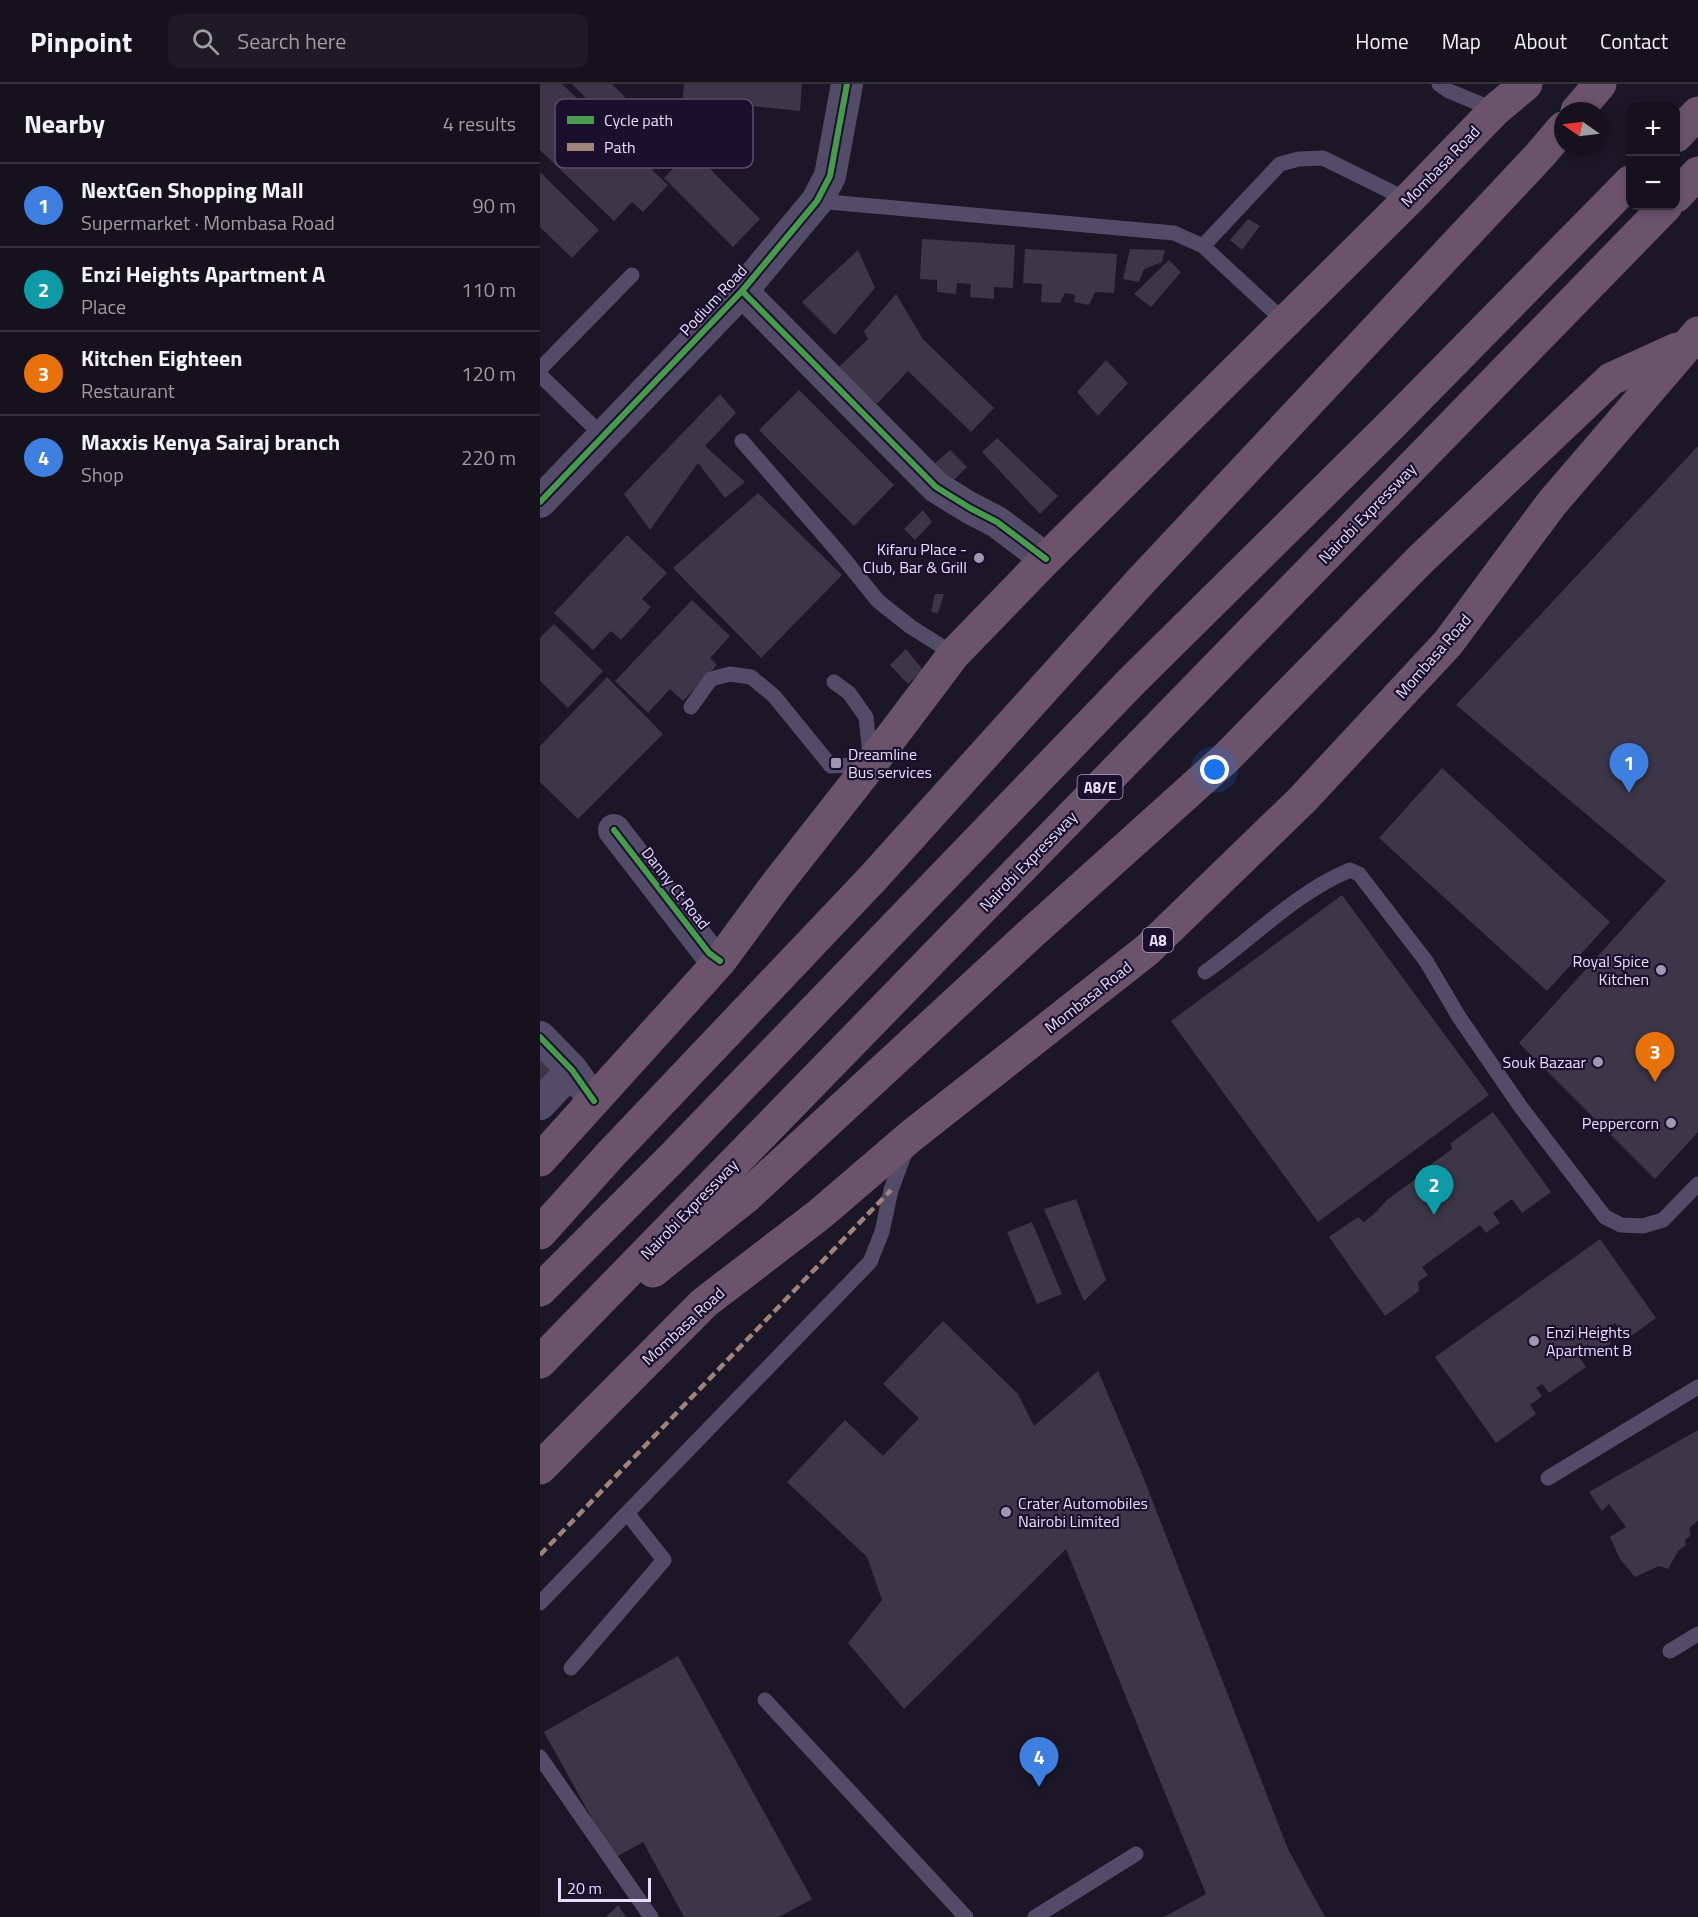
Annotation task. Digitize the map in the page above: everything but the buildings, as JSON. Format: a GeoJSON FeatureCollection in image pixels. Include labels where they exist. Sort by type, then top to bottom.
{"type":"FeatureCollection","features":[{"type":"Feature","properties":{"kind":"highway","name":"Mombasa Road"},"geometry":{"type":"LineString","coordinates":[[540,1160],[720,961],[954,654],[1046,559],[1495,111],[1527,84]]}},
{"type":"Feature","properties":{"kind":"highway"},"geometry":{"type":"LineString","coordinates":[[1585,102],[1600,84]]}},
{"type":"Feature","properties":{"kind":"highway"},"geometry":{"type":"LineString","coordinates":[[1680,132],[1698,113]]}},
{"type":"Feature","properties":{"kind":"highway"},"geometry":{"type":"LineString","coordinates":[[540,1233],[619,1146],[872,879],[1140,582],[1554,139]]}},
{"type":"Feature","properties":{"kind":"highway","name":"Nairobi Expressway"},"geometry":{"type":"LineString","coordinates":[[1680,192],[1698,173]]}},
{"type":"Feature","properties":{"kind":"highway"},"geometry":{"type":"LineString","coordinates":[[540,1290],[689,1141],[1132,681],[1401,416],[1626,186]]}},
{"type":"Feature","properties":{"kind":"highway","name":"Nairobi Expressway"},"geometry":{"type":"LineString","coordinates":[[542,1360],[1662,210]]}},
{"type":"Feature","properties":{"kind":"highway","name":"Mombasa Road"},"geometry":{"type":"LineString","coordinates":[[540,1468],[704,1303],[820,1214],[911,1136],[1147,950],[1302,800],[1448,643],[1552,503],[1693,339]]}},
{"type":"Feature","properties":{"kind":"highway"},"geometry":{"type":"LineString","coordinates":[[542,1360],[747,1196],[1026,938],[1226,758],[1420,560],[1611,379],[1693,339]]}},
{"type":"Feature","properties":{"kind":"street","name":"Podium Road"},"geometry":{"type":"LineString","coordinates":[[540,502],[742,291],[817,201],[830,176],[847,84]]}},
{"type":"Feature","properties":{"kind":"street"},"geometry":{"type":"LineString","coordinates":[[742,291],[936,487],[997,522],[1046,559]]}},
{"type":"Feature","properties":{"kind":"street","name":"Danny Ct Road"},"geometry":{"type":"LineString","coordinates":[[614,830],[709,953],[720,961]]}},
{"type":"Feature","properties":{"kind":"street"},"geometry":{"type":"LineString","coordinates":[[540,1037],[572,1070],[594,1101]]}},
{"type":"Feature","properties":{"kind":"street"},"geometry":{"type":"LineString","coordinates":[[540,1104],[572,1070]]}},
{"type":"Feature","properties":{"kind":"lane"},"geometry":{"type":"LineString","coordinates":[[1439,84],[1449,91],[1495,111]]}},
{"type":"Feature","properties":{"kind":"lane"},"geometry":{"type":"LineString","coordinates":[[1203,246],[1280,164],[1299,159],[1323,158],[1408,200]]}},
{"type":"Feature","properties":{"kind":"lane"},"geometry":{"type":"LineString","coordinates":[[817,201],[1174,233],[1203,246],[1285,322]]}},
{"type":"Feature","properties":{"kind":"lane"},"geometry":{"type":"LineString","coordinates":[[540,369],[632,275]]}},
{"type":"Feature","properties":{"kind":"lane"},"geometry":{"type":"LineString","coordinates":[[540,375],[603,436]]}},
{"type":"Feature","properties":{"kind":"lane"},"geometry":{"type":"LineString","coordinates":[[742,441],[878,601],[911,627],[954,654]]}},
{"type":"Feature","properties":{"kind":"lane"},"geometry":{"type":"LineString","coordinates":[[691,707],[711,679],[730,674],[751,677],[774,696],[831,766],[871,764],[866,717],[849,693],[834,682]]}},
{"type":"Feature","properties":{"kind":"lane"},"geometry":{"type":"LineString","coordinates":[[1205,972],[1293,903],[1330,878],[1350,870],[1359,874],[1426,961],[1459,1017],[1520,1106],[1605,1217],[1621,1226],[1643,1226],[1664,1220],[1698,1184]]}},
{"type":"Feature","properties":{"kind":"lane"},"geometry":{"type":"LineString","coordinates":[[540,1604],[870,1262],[882,1232],[891,1190],[911,1136]]}},
{"type":"Feature","properties":{"kind":"lane"},"geometry":{"type":"LineString","coordinates":[[1548,1478],[1698,1387]]}},
{"type":"Feature","properties":{"kind":"lane"},"geometry":{"type":"LineString","coordinates":[[571,1668],[664,1560],[627,1513]]}},
{"type":"Feature","properties":{"kind":"lane"},"geometry":{"type":"LineString","coordinates":[[1670,1651],[1698,1634]]}},
{"type":"Feature","properties":{"kind":"lane"},"geometry":{"type":"LineString","coordinates":[[765,1700],[966,1917]]}},
{"type":"Feature","properties":{"kind":"lane"},"geometry":{"type":"LineString","coordinates":[[540,1757],[651,1917]]}},
{"type":"Feature","properties":{"kind":"lane"},"geometry":{"type":"LineString","coordinates":[[1035,1917],[1136,1854]]}},
{"type":"Feature","properties":{"kind":"marked path"},"geometry":{"type":"LineString","coordinates":[[540,1555],[891,1190]]}},
{"type":"Feature","properties":{"kind":"cycle path"},"geometry":{"type":"LineString","coordinates":[[540,502],[742,291],[817,201],[830,176],[847,84]]}},
{"type":"Feature","properties":{"kind":"cycle path"},"geometry":{"type":"LineString","coordinates":[[742,291],[936,487],[997,522],[1046,559]]}},
{"type":"Feature","properties":{"kind":"cycle path"},"geometry":{"type":"LineString","coordinates":[[614,830],[709,953],[720,961]]}},
{"type":"Feature","properties":{"kind":"cycle path"},"geometry":{"type":"LineString","coordinates":[[540,1037],[572,1070],[594,1101]]}},
{"type":"Feature","properties":{"kind":"place","name":"Kifaru Place - Club, Bar & Grill"},"geometry":{"type":"Point","coordinates":[979,558]}},
{"type":"Feature","properties":{"kind":"place","name":"Dreamline Bus services"},"geometry":{"type":"Point","coordinates":[836,763]}},
{"type":"Feature","properties":{"kind":"place","name":"NextGen Shopping Mall"},"geometry":{"type":"Point","coordinates":[1629,793]}},
{"type":"Feature","properties":{"kind":"place","name":"Royal Spice Kitchen"},"geometry":{"type":"Point","coordinates":[1661,970]}},
{"type":"Feature","properties":{"kind":"place","name":"Souk Bazaar"},"geometry":{"type":"Point","coordinates":[1598,1062]}},
{"type":"Feature","properties":{"kind":"place","name":"Kitchen Eighteen"},"geometry":{"type":"Point","coordinates":[1655,1082]}},
{"type":"Feature","properties":{"kind":"place","name":"Peppercorn"},"geometry":{"type":"Point","coordinates":[1671,1123]}},
{"type":"Feature","properties":{"kind":"place","name":"Enzi Heights Apartment A"},"geometry":{"type":"Point","coordinates":[1434,1215]}},
{"type":"Feature","properties":{"kind":"place","name":"Enzi Heights Apartment B"},"geometry":{"type":"Point","coordinates":[1534,1341]}},
{"type":"Feature","properties":{"kind":"place","name":"Crater Automobiles Nairobi Limited"},"geometry":{"type":"Point","coordinates":[1006,1512]}},
{"type":"Feature","properties":{"kind":"place","name":"Maxxis Kenya Sairaj branch"},"geometry":{"type":"Point","coordinates":[1039,1787]}}]}
